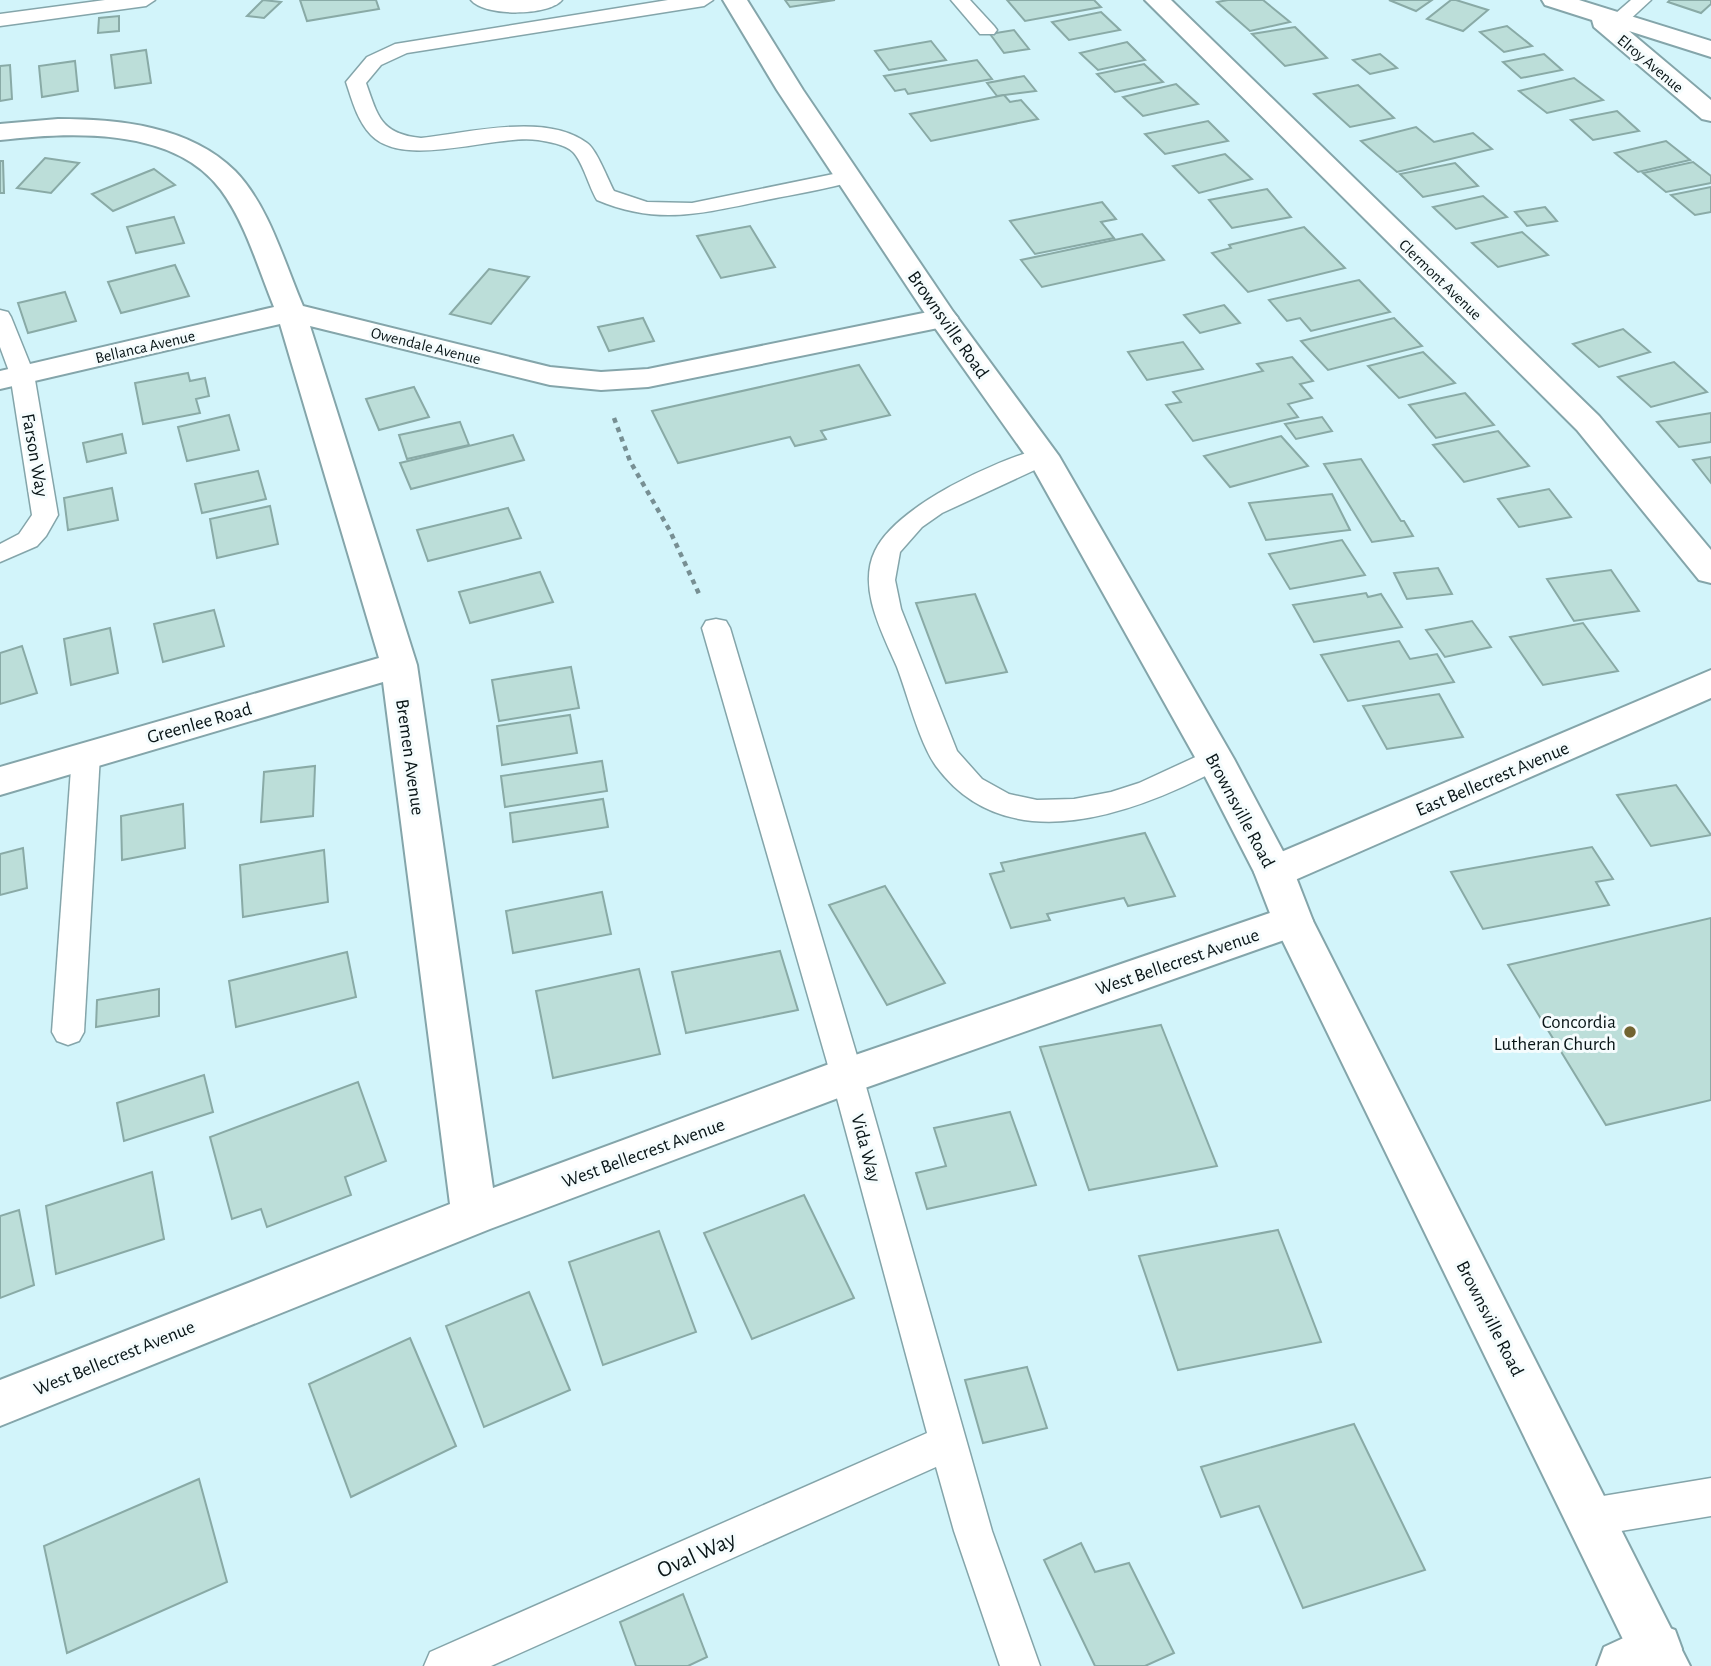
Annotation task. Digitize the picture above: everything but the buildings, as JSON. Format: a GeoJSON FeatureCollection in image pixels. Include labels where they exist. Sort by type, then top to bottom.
{"type":"FeatureCollection","features":[{"type":"Feature","properties":{"kind":"street","name":"Brownsville Road"},"geometry":{"type":"LineString","coordinates":[[735,0],[790,90],[943,318],[1043,456],[1214,759],[1274,872],[1293,920],[1591,1517],[1648,1660]]}},
{"type":"Feature","properties":{"kind":"street","name":"Clermont Avenue"},"geometry":{"type":"LineString","coordinates":[[1157,0],[1588,422],[1711,572]]}},
{"type":"Feature","properties":{"kind":"street"},"geometry":{"type":"LineString","coordinates":[[1554,0],[1711,49]]}},
{"type":"Feature","properties":{"kind":"street","name":"Elroy Avenue"},"geometry":{"type":"LineString","coordinates":[[1591,12],[1711,113]]}},
{"type":"Feature","properties":{"kind":"street"},"geometry":{"type":"LineString","coordinates":[[0,132],[65,127],[113,130],[160,139],[196,155],[226,177],[242,201],[291,312]]}},
{"type":"Feature","properties":{"kind":"street","name":"Bellanca Avenue"},"geometry":{"type":"LineString","coordinates":[[11,377],[291,312]]}},
{"type":"Feature","properties":{"kind":"street","name":"Owendale Avenue"},"geometry":{"type":"LineString","coordinates":[[291,312],[550,376],[601,381],[648,378],[943,318]]}},
{"type":"Feature","properties":{"kind":"street","name":"Bremen Avenue"},"geometry":{"type":"LineString","coordinates":[[291,312],[399,664],[474,1215]]}},
{"type":"Feature","properties":{"kind":"street","name":"Greenlee Road"},"geometry":{"type":"LineString","coordinates":[[0,781],[399,664]]}},
{"type":"Feature","properties":{"kind":"street","name":"East Bellecrest Avenue"},"geometry":{"type":"LineString","coordinates":[[1274,872],[1711,683]]}},
{"type":"Feature","properties":{"kind":"street","name":"West Bellecrest Avenue"},"geometry":{"type":"LineString","coordinates":[[0,1403],[474,1215],[847,1076],[1293,920]]}},
{"type":"Feature","properties":{"kind":"lane"},"geometry":{"type":"LineString","coordinates":[[0,20],[146,0]]}},
{"type":"Feature","properties":{"kind":"lane"},"geometry":{"type":"LineString","coordinates":[[480,0],[510,7],[552,0]]}},
{"type":"Feature","properties":{"kind":"lane"},"geometry":{"type":"LineString","coordinates":[[704,0],[402,48],[374,61],[356,82],[375,128],[392,140],[422,144],[499,133],[545,135],[581,148],[605,195],[634,206],[674,211],[692,209],[848,177]]}},
{"type":"Feature","properties":{"kind":"lane"},"geometry":{"type":"LineString","coordinates":[[961,0],[987,30]]}},
{"type":"Feature","properties":{"kind":"lane"},"geometry":{"type":"LineString","coordinates":[[1618,20],[1642,0]]}},
{"type":"Feature","properties":{"kind":"lane","name":"Farson Way"},"geometry":{"type":"LineString","coordinates":[[0,317],[11,377],[45,514],[37,533],[21,545],[0,553]]}},
{"type":"Feature","properties":{"kind":"lane"},"geometry":{"type":"LineString","coordinates":[[1043,456],[940,502],[905,527],[887,551],[883,575],[887,605],[946,757],[971,785],[1000,803],[1041,812],[1082,810],[1139,796],[1174,782],[1214,759]]}},
{"type":"Feature","properties":{"kind":"lane","name":"Vida Way"},"geometry":{"type":"LineString","coordinates":[[716,628],[847,1076],[973,1531],[1020,1666]]}},
{"type":"Feature","properties":{"kind":"lane"},"geometry":{"type":"LineString","coordinates":[[68,1031],[86,755]]}},
{"type":"Feature","properties":{"kind":"lane","name":"Oval Way"},"geometry":{"type":"LineString","coordinates":[[444,1666],[948,1443]]}},
{"type":"Feature","properties":{"kind":"lane"},"geometry":{"type":"LineString","coordinates":[[1591,1517],[1711,1497]]}},
{"type":"Feature","properties":{"kind":"path"},"geometry":{"type":"LineString","coordinates":[[601,381],[630,461],[670,531],[716,628]]}},
{"type":"Feature","properties":{"kind":"place","name":"Concordia Lutheran Church"},"geometry":{"type":"Point","coordinates":[1630,1032]}}]}
